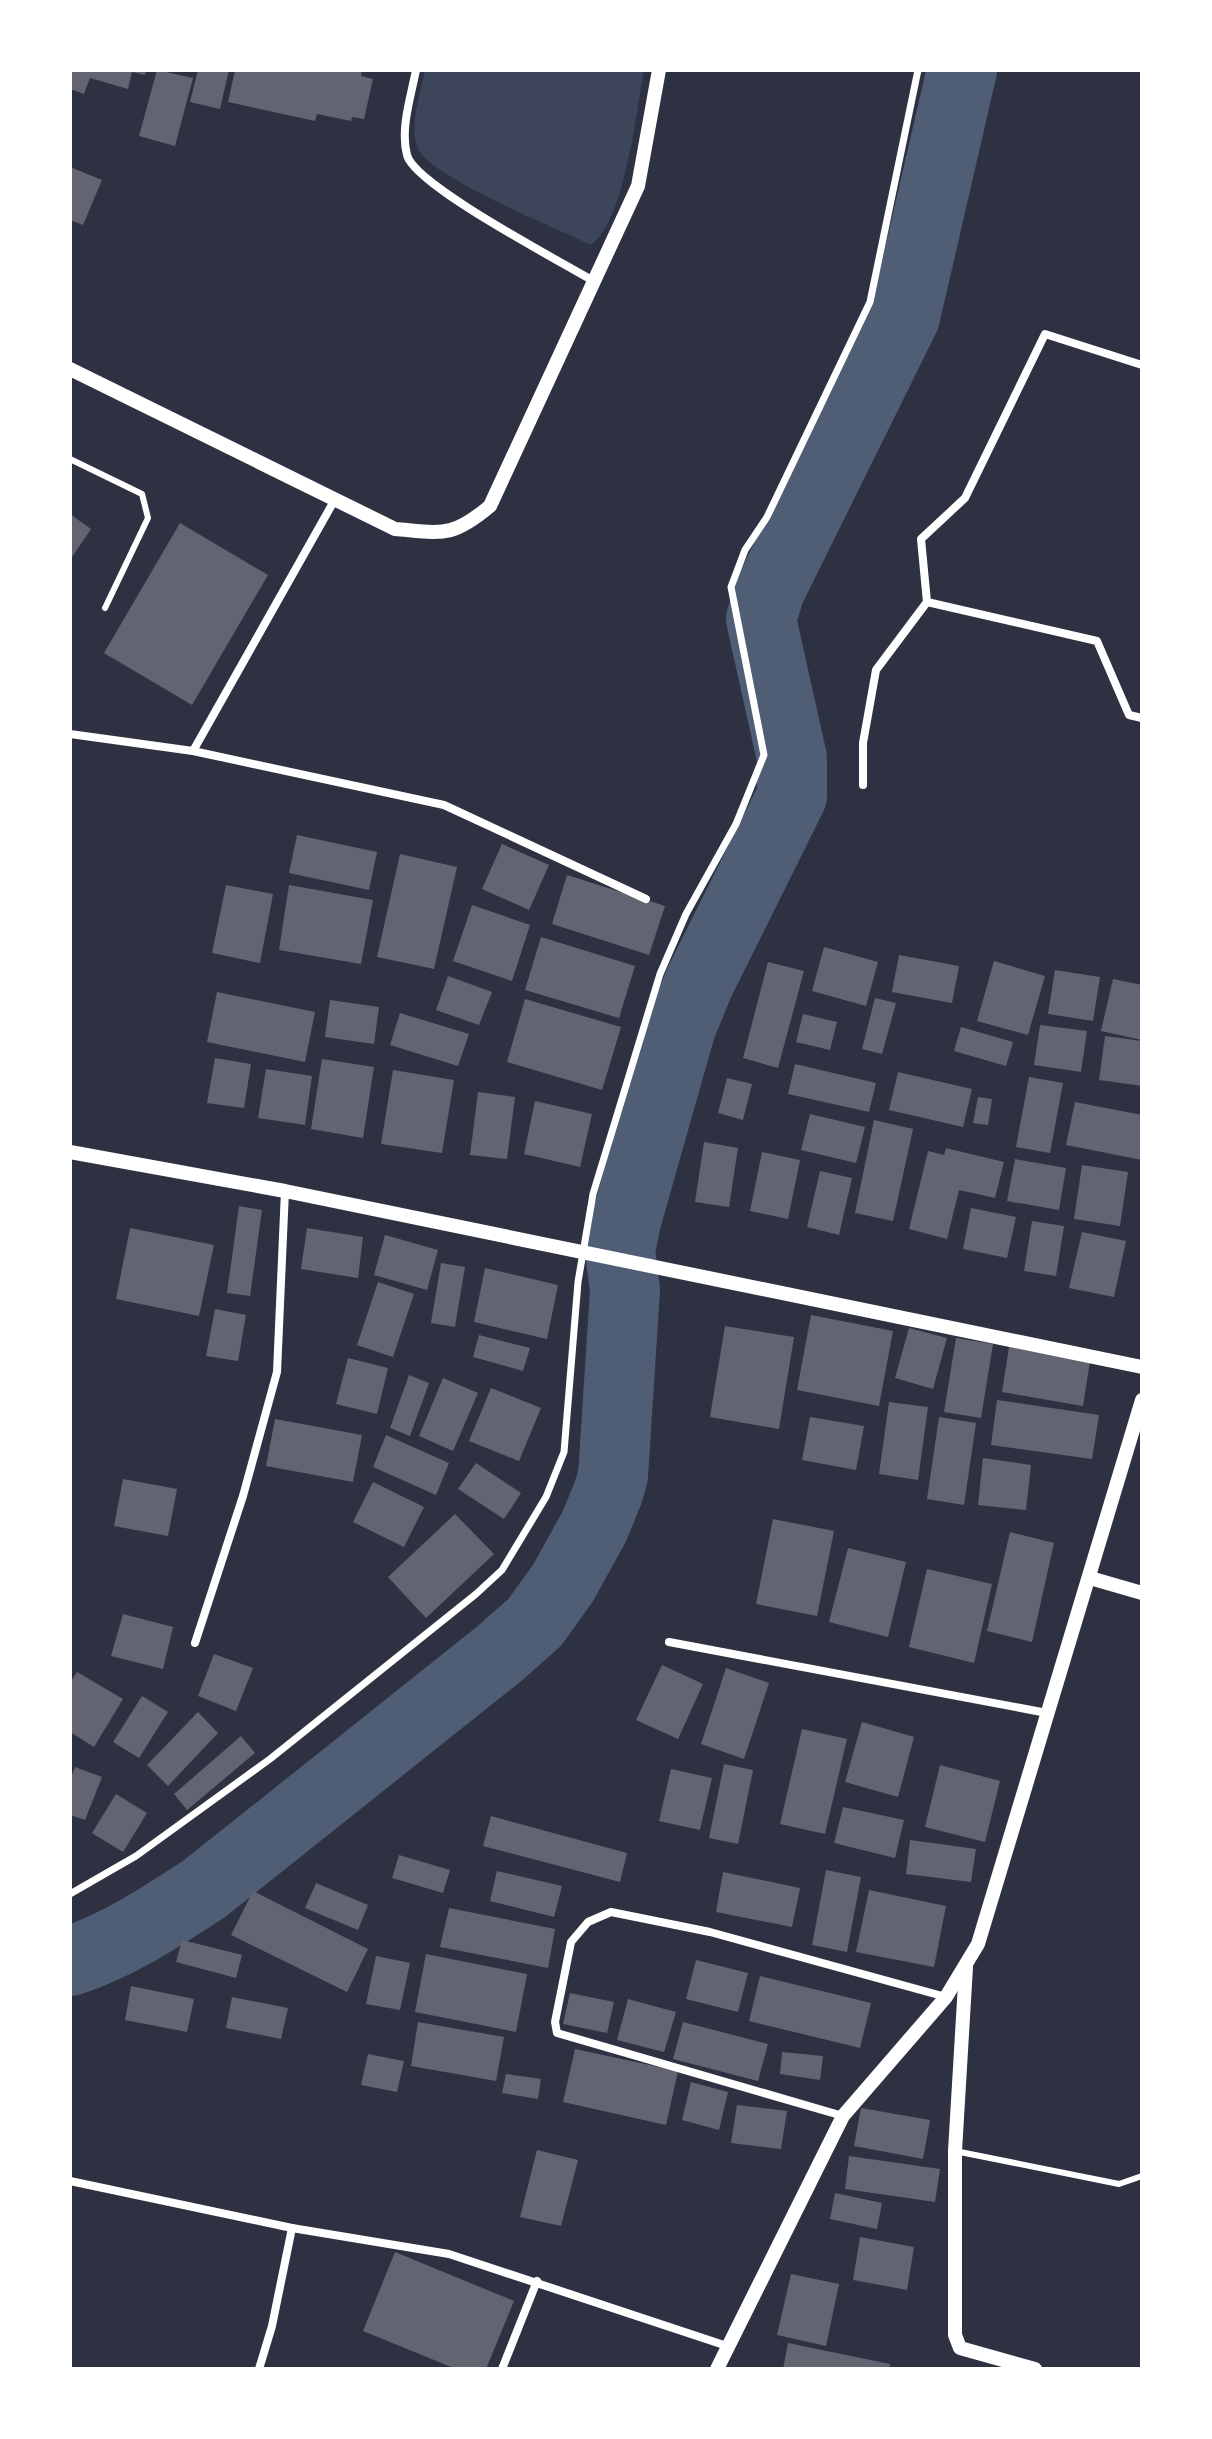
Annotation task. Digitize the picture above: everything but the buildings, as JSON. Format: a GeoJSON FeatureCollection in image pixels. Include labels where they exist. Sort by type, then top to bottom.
{"type":"FeatureCollection","features":[{"type":"Feature","properties":{"kind":"street"},"geometry":{"type":"LineString","coordinates":[[416,70],[405,133],[407,159],[433,186],[595,282]]}},
{"type":"Feature","properties":{"kind":"street"},"geometry":{"type":"LineString","coordinates":[[70,369],[395,529],[437,533],[465,527],[490,506],[638,186],[659,70]]}},
{"type":"Feature","properties":{"kind":"street"},"geometry":{"type":"LineString","coordinates":[[70,1894],[136,1856],[270,1759],[502,1570],[546,1497],[564,1452],[581,1251],[593,1194],[660,974],[686,914],[736,824],[764,755],[731,587],[745,550],[767,517],[870,302],[918,70]]}},
{"type":"Feature","properties":{"kind":"street"},"geometry":{"type":"LineString","coordinates":[[863,785],[863,743],[876,670],[927,602],[921,539],[965,498],[1045,334],[1142,365]]}},
{"type":"Feature","properties":{"kind":"street"},"geometry":{"type":"LineString","coordinates":[[193,751],[334,501]]}},
{"type":"Feature","properties":{"kind":"street"},"geometry":{"type":"LineString","coordinates":[[927,602],[1097,641],[1129,715],[1142,718]]}},
{"type":"Feature","properties":{"kind":"street"},"geometry":{"type":"LineString","coordinates":[[70,734],[193,751],[444,805],[646,899]]}},
{"type":"Feature","properties":{"kind":"street"},"geometry":{"type":"LineString","coordinates":[[70,1152],[285,1191],[1142,1367]]}},
{"type":"Feature","properties":{"kind":"street"},"geometry":{"type":"LineString","coordinates":[[195,1643],[239,1510],[277,1372],[285,1191]]}},
{"type":"Feature","properties":{"kind":"street"},"geometry":{"type":"LineString","coordinates":[[717,2369],[843,2116],[946,1997],[978,1944],[1142,1400]]}},
{"type":"Feature","properties":{"kind":"street"},"geometry":{"type":"LineString","coordinates":[[1090,1578],[1142,1593]]}},
{"type":"Feature","properties":{"kind":"street"},"geometry":{"type":"LineString","coordinates":[[669,1642],[1047,1713]]}},
{"type":"Feature","properties":{"kind":"street"},"geometry":{"type":"LineString","coordinates":[[843,2116],[557,2033],[555,2022],[571,1942],[576,1934],[588,1922],[611,1912],[710,1932],[946,1997]]}},
{"type":"Feature","properties":{"kind":"street"},"geometry":{"type":"LineString","coordinates":[[966,1966],[955,2151],[955,2335],[960,2348],[1035,2369]]}},
{"type":"Feature","properties":{"kind":"street"},"geometry":{"type":"LineString","coordinates":[[70,2181],[292,2228],[449,2254],[727,2346]]}},
{"type":"Feature","properties":{"kind":"street"},"geometry":{"type":"LineString","coordinates":[[259,2369],[272,2326],[292,2228]]}},
{"type":"Feature","properties":{"kind":"street"},"geometry":{"type":"LineString","coordinates":[[502,2369],[537,2281]]}},
{"type":"Feature","properties":{"kind":"lane"},"geometry":{"type":"LineString","coordinates":[[70,459],[142,494],[146,506],[148,518],[105,608]]}},
{"type":"Feature","properties":{"kind":"lane"},"geometry":{"type":"LineString","coordinates":[[955,2151],[1119,2184],[1142,2176]]}},
{"type":"Feature","properties":{"kind":"shaded area"},"geometry":{"type":"Polygon","coordinates":[[[425,70],[644,70],[621,190],[603,232],[591,245],[470,188],[428,161],[418,149],[414,131],[425,70]]]}},
{"type":"Feature","properties":{"kind":"waterway"},"geometry":{"type":"LineString","coordinates":[[70,1961],[123,1939],[204,1889],[499,1654],[535,1622],[563,1583],[594,1527],[613,1476],[625,1290],[620,1251],[626,1221],[681,1027],[699,983],[792,796],[792,758],[761,619],[770,590],[905,317],[962,70]]}}]}
